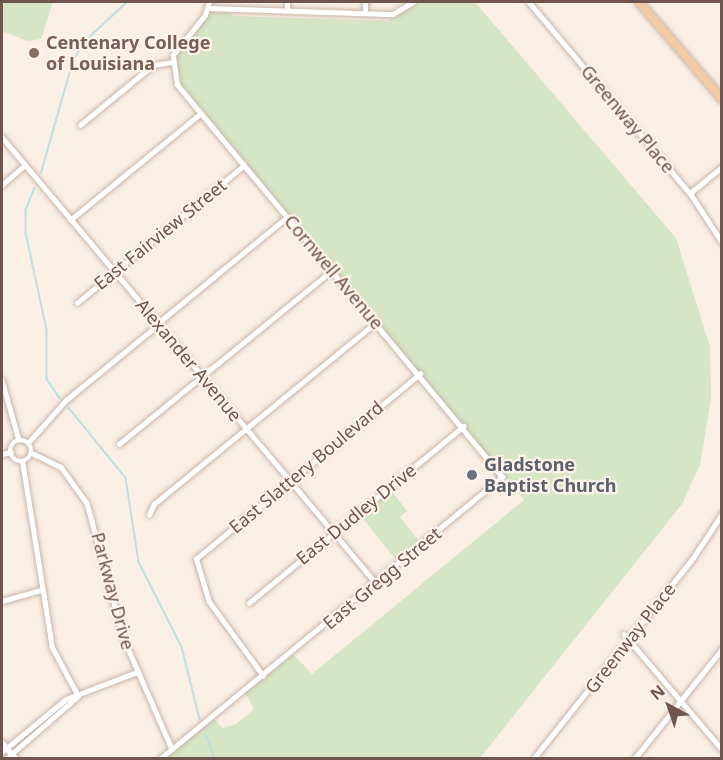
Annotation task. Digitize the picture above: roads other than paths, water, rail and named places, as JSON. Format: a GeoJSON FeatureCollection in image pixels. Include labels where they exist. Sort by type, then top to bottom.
{"type":"FeatureCollection","features":[{"type":"Feature","properties":{"kind":"main road"},"geometry":{"type":"LineString","coordinates":[[639,2],[721,99]]}},
{"type":"Feature","properties":{"kind":"street"},"geometry":{"type":"LineString","coordinates":[[81,124],[153,65],[171,62],[208,9],[209,2]]}},
{"type":"Feature","properties":{"kind":"street"},"geometry":{"type":"LineString","coordinates":[[287,2],[287,11]]}},
{"type":"Feature","properties":{"kind":"street"},"geometry":{"type":"LineString","coordinates":[[365,2],[365,14]]}},
{"type":"Feature","properties":{"kind":"street"},"geometry":{"type":"LineString","coordinates":[[208,9],[396,14],[413,2]]}},
{"type":"Feature","properties":{"kind":"street","name":"Greenway Place"},"geometry":{"type":"LineString","coordinates":[[529,2],[690,193],[722,242]]}},
{"type":"Feature","properties":{"kind":"street","name":"Cornwell Avenue"},"geometry":{"type":"LineString","coordinates":[[171,62],[177,85],[464,426],[502,478]]}},
{"type":"Feature","properties":{"kind":"street"},"geometry":{"type":"LineString","coordinates":[[70,220],[201,113]]}},
{"type":"Feature","properties":{"kind":"street","name":"Alexander Avenue"},"geometry":{"type":"LineString","coordinates":[[2,137],[376,583]]}},
{"type":"Feature","properties":{"kind":"street"},"geometry":{"type":"LineString","coordinates":[[2,185],[25,165]]}},
{"type":"Feature","properties":{"kind":"street","name":"East Fairview Street"},"geometry":{"type":"LineString","coordinates":[[77,303],[243,166]]}},
{"type":"Feature","properties":{"kind":"street"},"geometry":{"type":"LineString","coordinates":[[690,193],[722,167]]}},
{"type":"Feature","properties":{"kind":"street"},"geometry":{"type":"LineString","coordinates":[[28,443],[66,400],[288,217]]}},
{"type":"Feature","properties":{"kind":"street"},"geometry":{"type":"LineString","coordinates":[[119,444],[332,270]]}},
{"type":"Feature","properties":{"kind":"street"},"geometry":{"type":"LineString","coordinates":[[149,515],[154,504],[376,322]]}},
{"type":"Feature","properties":{"kind":"street","name":"East Slattery Boulevard"},"geometry":{"type":"LineString","coordinates":[[262,676],[209,602],[195,562],[290,480],[420,374]]}},
{"type":"Feature","properties":{"kind":"street"},"geometry":{"type":"LineString","coordinates":[[2,380],[19,440],[11,452],[2,454]]}},
{"type":"Feature","properties":{"kind":"street","name":"East Dudley Drive"},"geometry":{"type":"LineString","coordinates":[[249,603],[464,426]]}},
{"type":"Feature","properties":{"kind":"street"},"geometry":{"type":"LineString","coordinates":[[19,440],[28,443],[32,453],[22,461]]}},
{"type":"Feature","properties":{"kind":"street"},"geometry":{"type":"LineString","coordinates":[[11,452],[22,461],[41,590],[54,654],[78,696]]}},
{"type":"Feature","properties":{"kind":"street","name":"Parkway Drive"},"geometry":{"type":"LineString","coordinates":[[32,453],[66,472],[87,503],[137,672],[172,749]]}},
{"type":"Feature","properties":{"kind":"street","name":"East Gregg Street"},"geometry":{"type":"LineString","coordinates":[[161,759],[502,478]]}},
{"type":"Feature","properties":{"kind":"street","name":"Greenway Place"},"geometry":{"type":"LineString","coordinates":[[534,759],[629,639],[722,514]]}},
{"type":"Feature","properties":{"kind":"street"},"geometry":{"type":"LineString","coordinates":[[2,601],[41,590]]}},
{"type":"Feature","properties":{"kind":"street"},"geometry":{"type":"LineString","coordinates":[[624,634],[722,749]]}},
{"type":"Feature","properties":{"kind":"street"},"geometry":{"type":"LineString","coordinates":[[635,759],[722,649]]}},
{"type":"Feature","properties":{"kind":"street"},"geometry":{"type":"LineString","coordinates":[[78,696],[11,757],[3,748],[66,699],[137,672]]}},
{"type":"Feature","properties":{"kind":"waterway"},"geometry":{"type":"LineString","coordinates":[[41,173],[73,61],[84,42],[127,2]]}},
{"type":"Feature","properties":{"kind":"waterway"},"geometry":{"type":"LineString","coordinates":[[35,188],[26,210],[26,233],[47,330],[47,379],[60,398]]}},
{"type":"Feature","properties":{"kind":"waterway"},"geometry":{"type":"LineString","coordinates":[[69,408],[126,478],[139,562],[182,647],[200,719]]}},
{"type":"Feature","properties":{"kind":"waterway"},"geometry":{"type":"LineString","coordinates":[[206,734],[215,758]]}},
{"type":"Feature","properties":{"kind":"place","name":"Centenary College of Louisiana"},"geometry":{"type":"Point","coordinates":[34,53]}},
{"type":"Feature","properties":{"kind":"place","name":"Gladstone Baptist Church"},"geometry":{"type":"Point","coordinates":[472,475]}}]}
